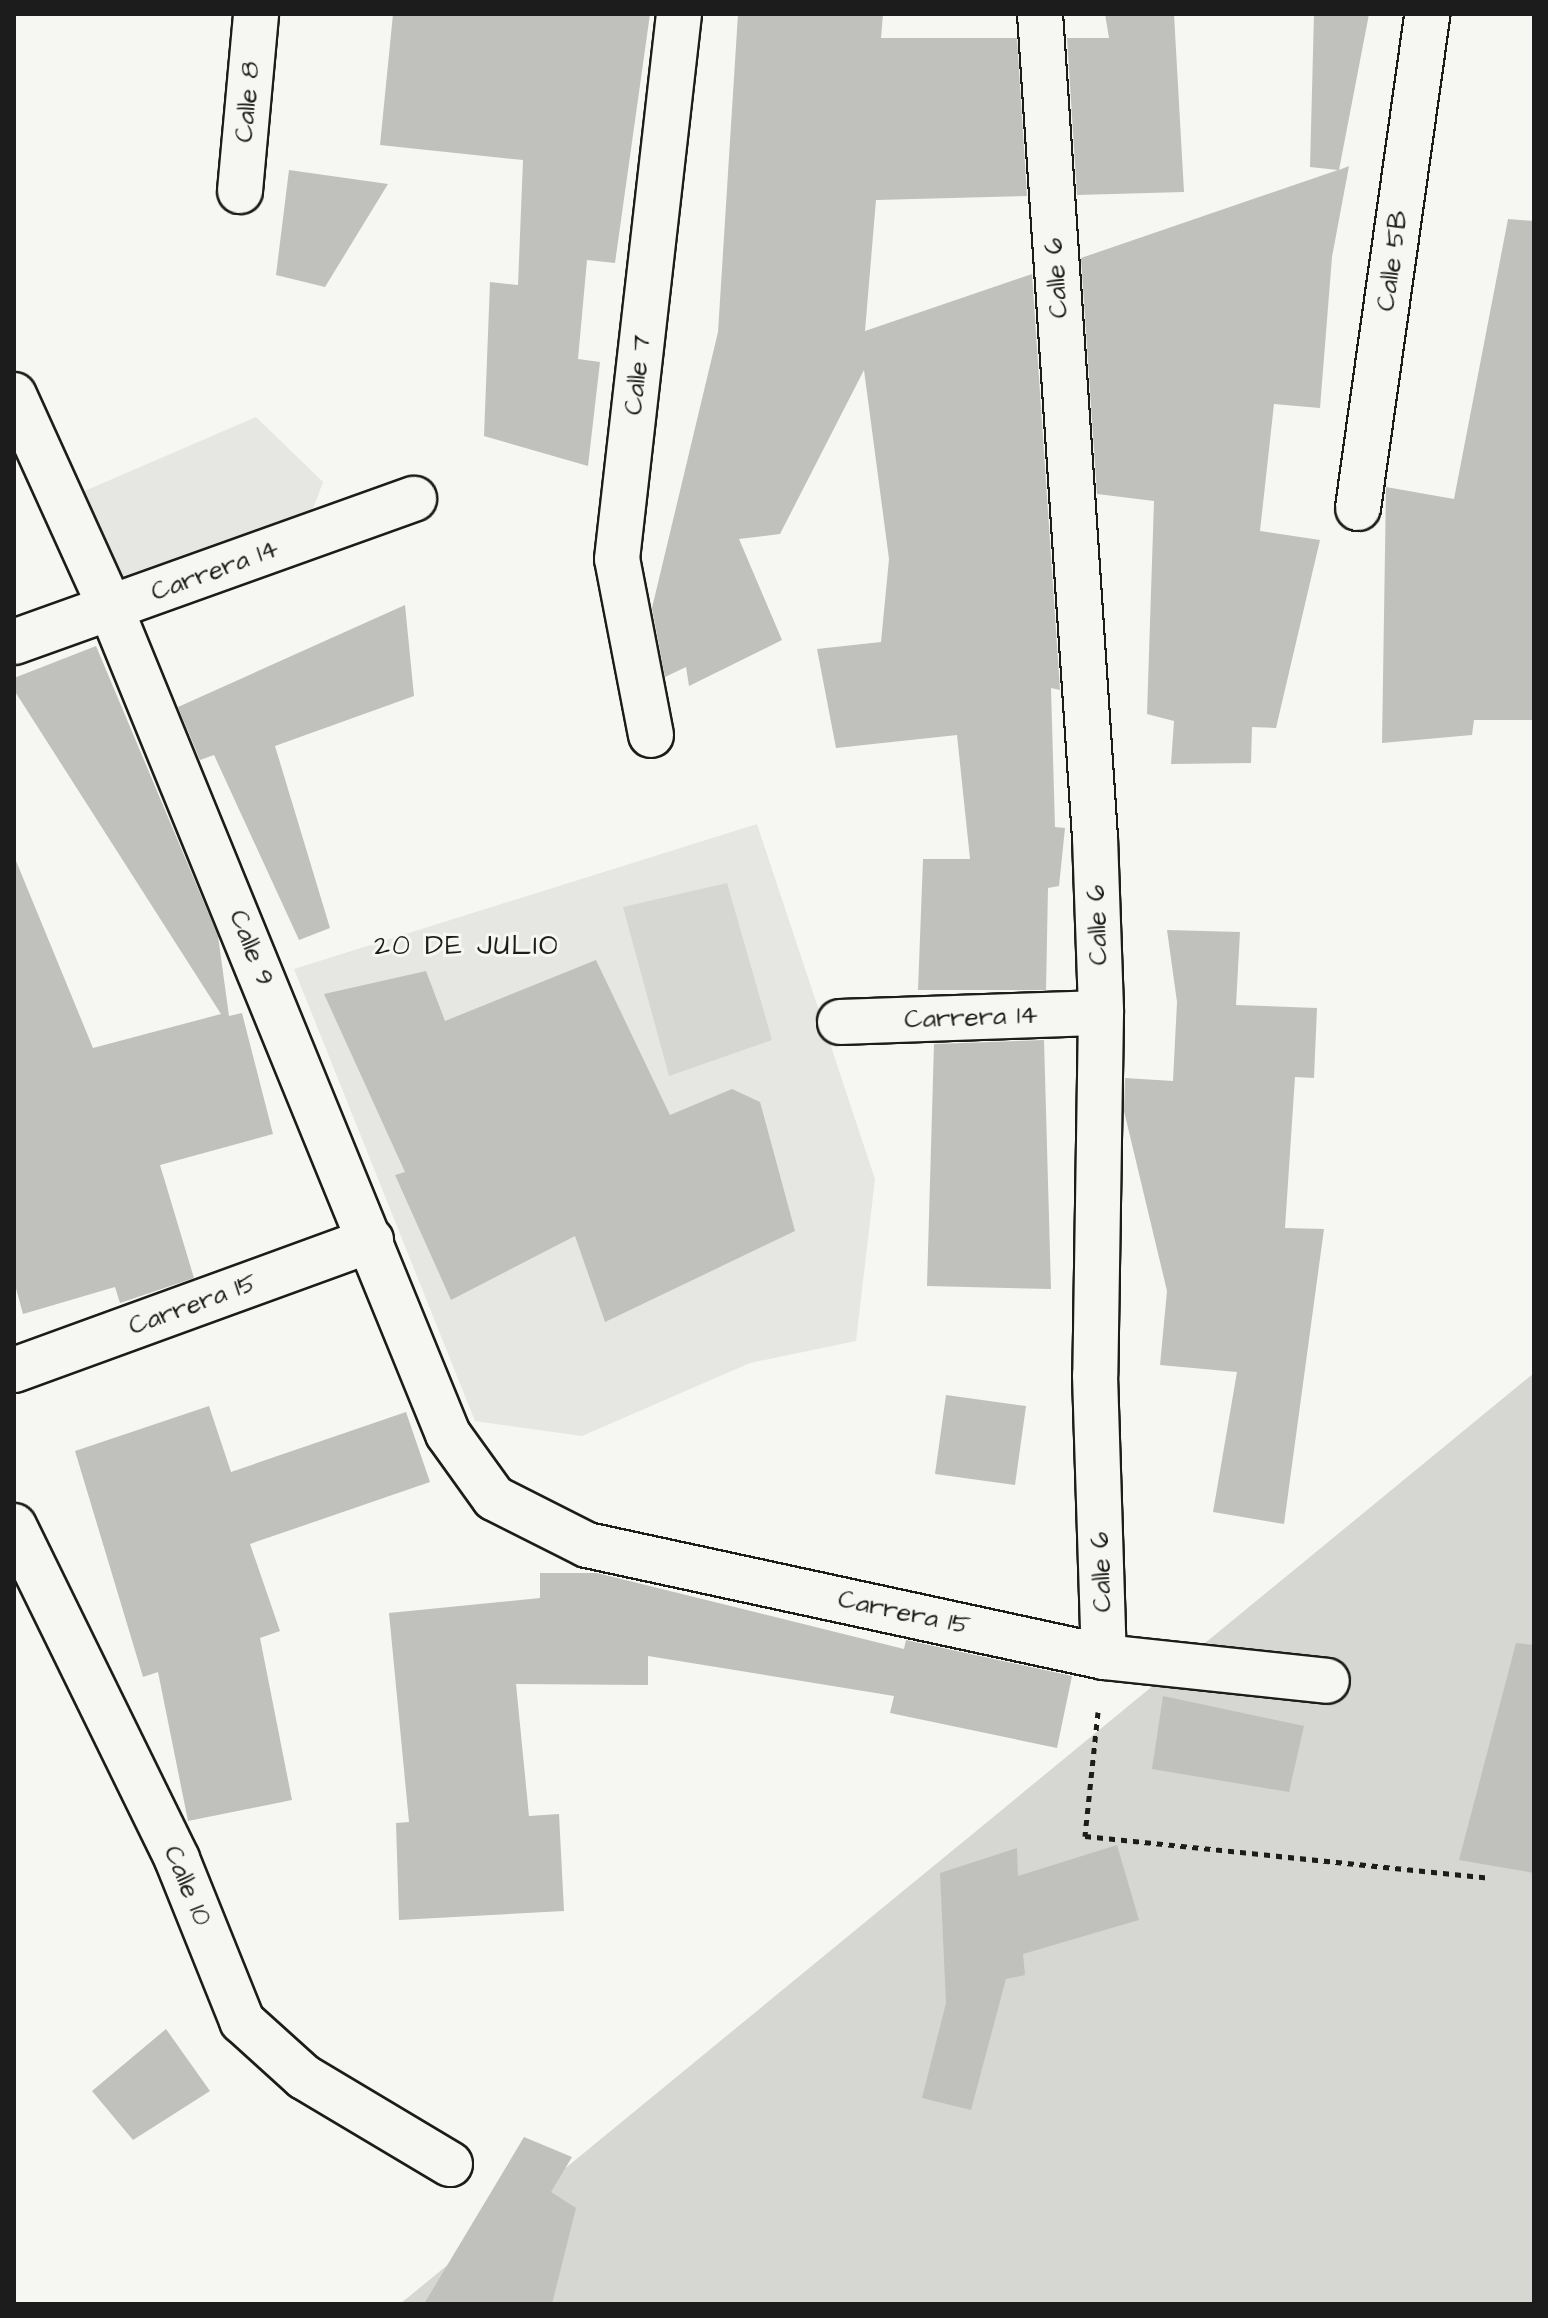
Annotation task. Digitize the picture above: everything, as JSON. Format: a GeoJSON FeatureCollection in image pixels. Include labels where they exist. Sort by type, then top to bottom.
{"type":"FeatureCollection","features":[{"type":"Feature","properties":{"kind":"street","name":"Calle 8"},"geometry":{"type":"LineString","coordinates":[[240,191],[256,14]]}},
{"type":"Feature","properties":{"kind":"street","name":"Calle 7"},"geometry":{"type":"LineString","coordinates":[[651,735],[617,559],[679,14]]}},
{"type":"Feature","properties":{"kind":"street","name":"Calle 6"},"geometry":{"type":"LineString","coordinates":[[1040,14],[1101,1013],[1095,1375],[1104,1657]]}},
{"type":"Feature","properties":{"kind":"street","name":"Calle 5B"},"geometry":{"type":"LineString","coordinates":[[1358,508],[1427,14]]}},
{"type":"Feature","properties":{"kind":"street","name":"Calle 9"},"geometry":{"type":"LineString","coordinates":[[14,395],[111,609],[448,1434],[494,1498]]}},
{"type":"Feature","properties":{"kind":"street","name":"Carrera 14"},"geometry":{"type":"LineString","coordinates":[[14,642],[414,499]]}},
{"type":"Feature","properties":{"kind":"street","name":"Carrera 14"},"geometry":{"type":"LineString","coordinates":[[840,1022],[1101,1013]]}},
{"type":"Feature","properties":{"kind":"street","name":"Carrera 15"},"geometry":{"type":"LineString","coordinates":[[14,1370],[371,1240]]}},
{"type":"Feature","properties":{"kind":"street","name":"Carrera 15"},"geometry":{"type":"LineString","coordinates":[[494,1498],[587,1545],[1104,1657],[1327,1681]]}},
{"type":"Feature","properties":{"kind":"street","name":"Calle 10"},"geometry":{"type":"LineString","coordinates":[[14,1526],[177,1859],[242,2021],[304,2077],[450,2164]]}},
{"type":"Feature","properties":{"kind":"path"},"geometry":{"type":"LineString","coordinates":[[1104,1657],[1085,1836],[1489,1878]]}},
{"type":"Feature","properties":{"kind":"shaded area"},"geometry":{"type":"Polygon","coordinates":[[[256,417],[323,482],[307,525],[118,596],[80,493],[256,417]]]}},
{"type":"Feature","properties":{"kind":"shaded area"},"geometry":{"type":"Polygon","coordinates":[[[757,824],[875,1179],[856,1341],[750,1363],[582,1436],[475,1421],[294,969],[757,824]]]}},
{"type":"Feature","properties":{"kind":"shaded area"},"geometry":{"type":"Polygon","coordinates":[[[727,883],[772,1040],[669,1076],[623,907],[727,883]]]}},
{"type":"Feature","properties":{"kind":"shaded area"},"geometry":{"type":"Polygon","coordinates":[[[1534,1373],[1534,2304],[400,2304],[1534,1373]]]}},
{"type":"Feature","properties":{"kind":"building"},"geometry":{"type":"Polygon","coordinates":[[[393,14],[650,14],[615,263],[587,260],[578,359],[600,362],[588,466],[484,436],[490,282],[518,285],[523,160],[380,145],[393,14]]]}},
{"type":"Feature","properties":{"kind":"building"},"geometry":{"type":"Polygon","coordinates":[[[738,14],[883,14],[881,38],[1017,38],[1027,196],[876,200],[865,331],[1032,274],[1060,690],[1051,688],[1055,827],[1065,828],[1059,886],[1048,888],[1046,990],[918,990],[923,859],[970,859],[957,735],[836,748],[817,649],[881,642],[889,559],[864,370],[780,534],[739,539],[782,640],[689,686],[686,667],[665,677],[652,608],[718,332],[738,14]]]}},
{"type":"Feature","properties":{"kind":"building"},"geometry":{"type":"Polygon","coordinates":[[[1105,14],[1174,14],[1184,192],[1077,195],[1067,38],[1109,38],[1105,14]]]}},
{"type":"Feature","properties":{"kind":"building"},"geometry":{"type":"Polygon","coordinates":[[[1314,14],[1369,14],[1339,170],[1349,166],[1332,257],[1320,408],[1274,404],[1260,531],[1320,540],[1276,728],[1252,727],[1251,763],[1171,764],[1174,721],[1147,714],[1154,501],[1097,494],[1081,258],[1338,170],[1310,167],[1314,14]]]}},
{"type":"Feature","properties":{"kind":"building"},"geometry":{"type":"Polygon","coordinates":[[[289,170],[388,184],[325,287],[276,275],[289,170]]]}},
{"type":"Feature","properties":{"kind":"building"},"geometry":{"type":"Polygon","coordinates":[[[1508,219],[1534,221],[1534,720],[1474,720],[1472,735],[1382,743],[1386,487],[1454,499],[1508,219]]]}},
{"type":"Feature","properties":{"kind":"building"},"geometry":{"type":"Polygon","coordinates":[[[405,605],[414,696],[275,746],[330,928],[299,940],[214,755],[200,760],[178,707],[405,605]]]}},
{"type":"Feature","properties":{"kind":"building"},"geometry":{"type":"Polygon","coordinates":[[[96,646],[218,936],[229,1016],[242,1013],[273,1134],[160,1165],[194,1278],[120,1303],[115,1287],[23,1314],[14,1281],[14,856],[93,1048],[221,1014],[14,690],[14,678],[96,646]]]}},
{"type":"Feature","properties":{"kind":"building"},"geometry":{"type":"Polygon","coordinates":[[[1167,930],[1240,932],[1236,1005],[1317,1008],[1314,1078],[1295,1077],[1285,1228],[1324,1229],[1284,1524],[1213,1512],[1237,1372],[1160,1365],[1167,1291],[1124,1111],[1125,1078],[1173,1081],[1177,1002],[1167,930]]]}},
{"type":"Feature","properties":{"kind":"building"},"geometry":{"type":"Polygon","coordinates":[[[596,960],[670,1115],[732,1089],[760,1102],[795,1231],[605,1322],[575,1236],[451,1300],[395,1175],[405,1172],[324,994],[426,971],[445,1021],[596,960]]]}},
{"type":"Feature","properties":{"kind":"building"},"geometry":{"type":"Polygon","coordinates":[[[1044,1040],[1051,1289],[927,1286],[934,1044],[1044,1040]]]}},
{"type":"Feature","properties":{"kind":"building"},"geometry":{"type":"Polygon","coordinates":[[[946,1395],[1026,1406],[1015,1485],[935,1474],[946,1395]]]}},
{"type":"Feature","properties":{"kind":"building"},"geometry":{"type":"Polygon","coordinates":[[[209,1406],[231,1472],[406,1412],[430,1482],[250,1544],[280,1631],[260,1638],[292,1800],[188,1821],[158,1672],[143,1677],[75,1451],[209,1406]]]}},
{"type":"Feature","properties":{"kind":"building"},"geometry":{"type":"Polygon","coordinates":[[[540,1573],[597,1573],[904,1649],[906,1640],[1072,1676],[1057,1748],[890,1713],[894,1696],[648,1656],[648,1685],[516,1684],[529,1816],[559,1814],[564,1911],[399,1920],[396,1823],[409,1822],[389,1613],[540,1598],[540,1573]]]}},
{"type":"Feature","properties":{"kind":"building"},"geometry":{"type":"Polygon","coordinates":[[[1516,1643],[1534,1645],[1534,1873],[1459,1860],[1516,1643]]]}},
{"type":"Feature","properties":{"kind":"building"},"geometry":{"type":"Polygon","coordinates":[[[1163,1696],[1304,1726],[1289,1792],[1152,1769],[1163,1696]]]}},
{"type":"Feature","properties":{"kind":"building"},"geometry":{"type":"Polygon","coordinates":[[[1117,1845],[1139,1920],[1023,1954],[1025,1975],[1006,1979],[971,2110],[922,2098],[946,2003],[940,1873],[1017,1848],[1018,1876],[1117,1845]]]}},
{"type":"Feature","properties":{"kind":"building"},"geometry":{"type":"Polygon","coordinates":[[[166,2029],[210,2091],[133,2140],[92,2091],[166,2029]]]}},
{"type":"Feature","properties":{"kind":"building"},"geometry":{"type":"Polygon","coordinates":[[[524,2137],[572,2157],[551,2192],[576,2208],[552,2304],[424,2304],[524,2137]]]}},
{"type":"Feature","properties":{"kind":"district","name":"20 DE JULIO"},"geometry":{"type":"Point","coordinates":[467,946]}}]}
